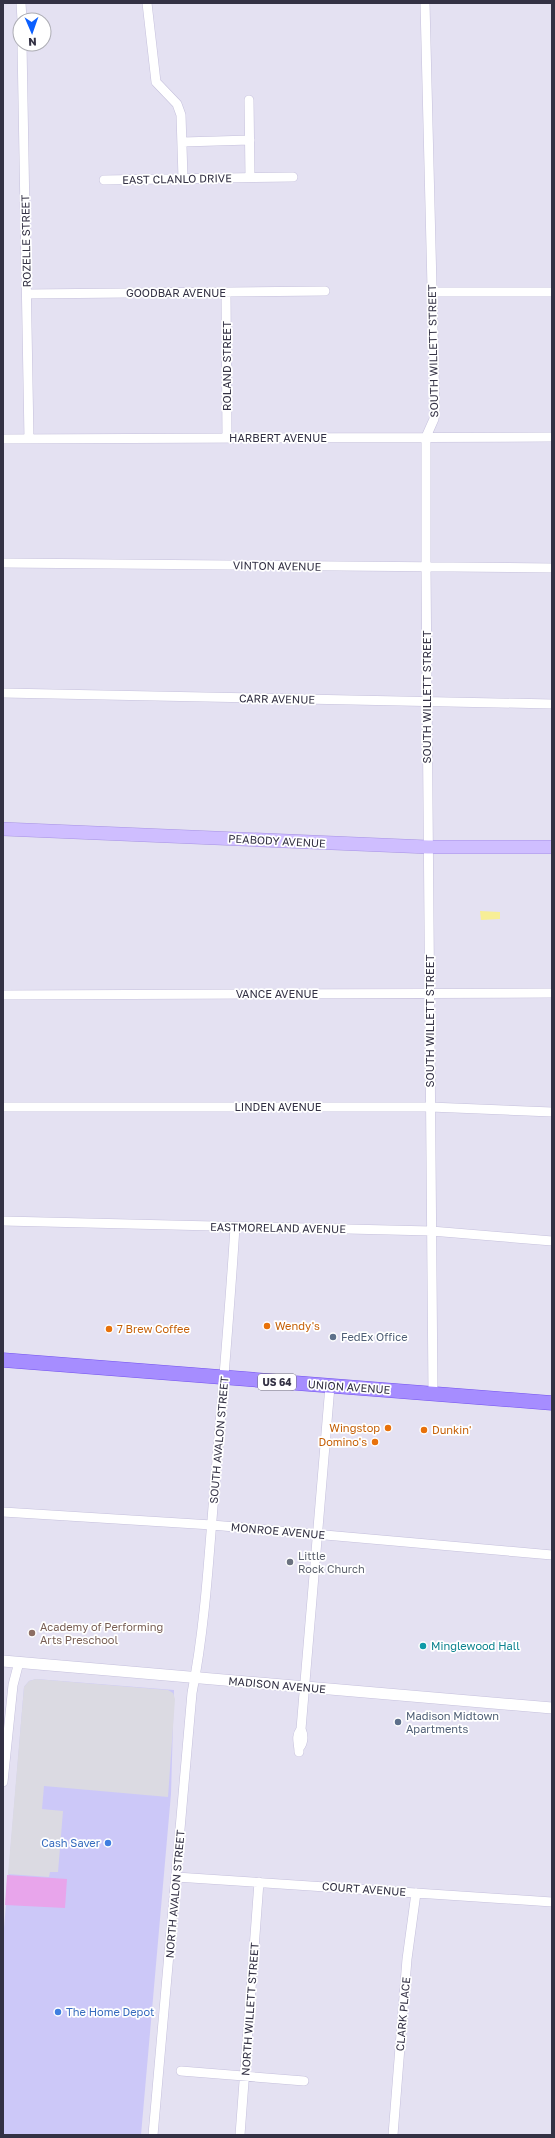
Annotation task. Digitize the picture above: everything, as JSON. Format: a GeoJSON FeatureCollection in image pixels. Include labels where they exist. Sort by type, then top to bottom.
{"type":"FeatureCollection","features":[{"type":"Feature","properties":{"kind":"main road","name":"PEABODY AVENUE"},"geometry":{"type":"LineString","coordinates":[[3,829],[428,847],[552,847]]}},
{"type":"Feature","properties":{"kind":"main road","name":"UNION AVENUE"},"geometry":{"type":"LineString","coordinates":[[3,1360],[552,1403]]}},
{"type":"Feature","properties":{"kind":"street"},"geometry":{"type":"LineString","coordinates":[[147,3],[156,82],[177,104],[181,115],[183,178]]}},
{"type":"Feature","properties":{"kind":"street","name":"SOUTH WILLETT STREET"},"geometry":{"type":"LineString","coordinates":[[425,3],[435,409],[434,419],[426,437],[433,1393]]}},
{"type":"Feature","properties":{"kind":"street","name":"ROZELLE STREET"},"geometry":{"type":"LineString","coordinates":[[22,52],[29,439]]}},
{"type":"Feature","properties":{"kind":"street"},"geometry":{"type":"LineString","coordinates":[[250,100],[250,178]]}},
{"type":"Feature","properties":{"kind":"street"},"geometry":{"type":"LineString","coordinates":[[183,142],[250,140]]}},
{"type":"Feature","properties":{"kind":"street","name":"EAST CLANLO DRIVE"},"geometry":{"type":"LineString","coordinates":[[104,180],[293,177]]}},
{"type":"Feature","properties":{"kind":"street","name":"GOODBAR AVENUE"},"geometry":{"type":"LineString","coordinates":[[27,294],[324,291]]}},
{"type":"Feature","properties":{"kind":"street"},"geometry":{"type":"LineString","coordinates":[[432,292],[552,292]]}},
{"type":"Feature","properties":{"kind":"street","name":"ROLAND STREET"},"geometry":{"type":"LineString","coordinates":[[226,293],[227,438]]}},
{"type":"Feature","properties":{"kind":"street","name":"HARBERT AVENUE"},"geometry":{"type":"LineString","coordinates":[[3,439],[552,437]]}},
{"type":"Feature","properties":{"kind":"street","name":"VINTON AVENUE"},"geometry":{"type":"LineString","coordinates":[[3,563],[552,568]]}},
{"type":"Feature","properties":{"kind":"street","name":"CARR AVENUE"},"geometry":{"type":"LineString","coordinates":[[3,694],[552,704]]}},
{"type":"Feature","properties":{"kind":"street","name":"VANCE AVENUE"},"geometry":{"type":"LineString","coordinates":[[3,995],[552,993]]}},
{"type":"Feature","properties":{"kind":"street","name":"LINDEN AVENUE"},"geometry":{"type":"LineString","coordinates":[[3,1107],[430,1106],[552,1112]]}},
{"type":"Feature","properties":{"kind":"street","name":"EASTMORELAND AVENUE"},"geometry":{"type":"LineString","coordinates":[[3,1222],[431,1231],[552,1241]]}},
{"type":"Feature","properties":{"kind":"street","name":"SOUTH AVALON STREET"},"geometry":{"type":"LineString","coordinates":[[200,1654],[225,1377],[235,1227]]}},
{"type":"Feature","properties":{"kind":"street"},"geometry":{"type":"LineString","coordinates":[[299,1751],[296,1742],[297,1734],[301,1729],[330,1386]]}},
{"type":"Feature","properties":{"kind":"street","name":"MONROE AVENUE"},"geometry":{"type":"LineString","coordinates":[[3,1512],[212,1525],[552,1555]]}},
{"type":"Feature","properties":{"kind":"street","name":"NORTH AVALON STREET"},"geometry":{"type":"LineString","coordinates":[[153,2135],[192,1693],[200,1654]]}},
{"type":"Feature","properties":{"kind":"street","name":"MADISON AVENUE"},"geometry":{"type":"LineString","coordinates":[[3,1661],[552,1708]]}},
{"type":"Feature","properties":{"kind":"street"},"geometry":{"type":"LineString","coordinates":[[3,1782],[12,1685],[19,1662]]}},
{"type":"Feature","properties":{"kind":"street","name":"COURT AVENUE"},"geometry":{"type":"LineString","coordinates":[[176,1877],[552,1902]]}},
{"type":"Feature","properties":{"kind":"street","name":"NORTH WILLETT STREET"},"geometry":{"type":"LineString","coordinates":[[240,2135],[259,1882]]}},
{"type":"Feature","properties":{"kind":"street","name":"CLARK PLACE"},"geometry":{"type":"LineString","coordinates":[[393,2135],[407,1959],[416,1893]]}},
{"type":"Feature","properties":{"kind":"street"},"geometry":{"type":"LineString","coordinates":[[181,2070],[245,2077],[304,2081]]}},
{"type":"Feature","properties":{"kind":"shaded area"},"geometry":{"type":"Polygon","coordinates":[[[480,911],[500,912],[500,919],[481,920],[480,911]]]}},
{"type":"Feature","properties":{"kind":"shaded area"},"geometry":{"type":"Polygon","coordinates":[[[36,1679],[174,1690],[171,1794],[141,2135],[3,2135],[3,1940],[24,1687],[29,1681],[36,1679]]]}},
{"type":"Feature","properties":{"kind":"shaded area"},"geometry":{"type":"Polygon","coordinates":[[[36,1679],[168,1690],[173,1693],[175,1699],[168,1797],[44,1786],[42,1809],[63,1811],[58,1872],[50,1872],[49,1877],[8,1874],[24,1687],[29,1681],[36,1679]]]}},
{"type":"Feature","properties":{"kind":"shaded area"},"geometry":{"type":"Polygon","coordinates":[[[7,1875],[67,1879],[65,1908],[5,1905],[7,1875]]]}},
{"type":"Feature","properties":{"kind":"place","name":"Wendy's"},"geometry":{"type":"Point","coordinates":[267,1326]}},
{"type":"Feature","properties":{"kind":"place","name":"7 Brew Coffee"},"geometry":{"type":"Point","coordinates":[109,1329]}},
{"type":"Feature","properties":{"kind":"place","name":"FedEx Office"},"geometry":{"type":"Point","coordinates":[333,1337]}},
{"type":"Feature","properties":{"kind":"place","name":"Wingstop"},"geometry":{"type":"Point","coordinates":[388,1428]}},
{"type":"Feature","properties":{"kind":"place","name":"Dunkin'"},"geometry":{"type":"Point","coordinates":[424,1430]}},
{"type":"Feature","properties":{"kind":"place","name":"Domino's"},"geometry":{"type":"Point","coordinates":[375,1442]}},
{"type":"Feature","properties":{"kind":"place","name":"Little Rock Church"},"geometry":{"type":"Point","coordinates":[290,1562]}},
{"type":"Feature","properties":{"kind":"place","name":"Academy of Performing Arts Preschool"},"geometry":{"type":"Point","coordinates":[32,1633]}},
{"type":"Feature","properties":{"kind":"place","name":"Minglewood Hall"},"geometry":{"type":"Point","coordinates":[423,1646]}},
{"type":"Feature","properties":{"kind":"place","name":"Madison Midtown Apartments"},"geometry":{"type":"Point","coordinates":[398,1722]}},
{"type":"Feature","properties":{"kind":"place","name":"Cash Saver"},"geometry":{"type":"Point","coordinates":[108,1843]}},
{"type":"Feature","properties":{"kind":"place","name":"The Home Depot"},"geometry":{"type":"Point","coordinates":[58,2012]}}]}
